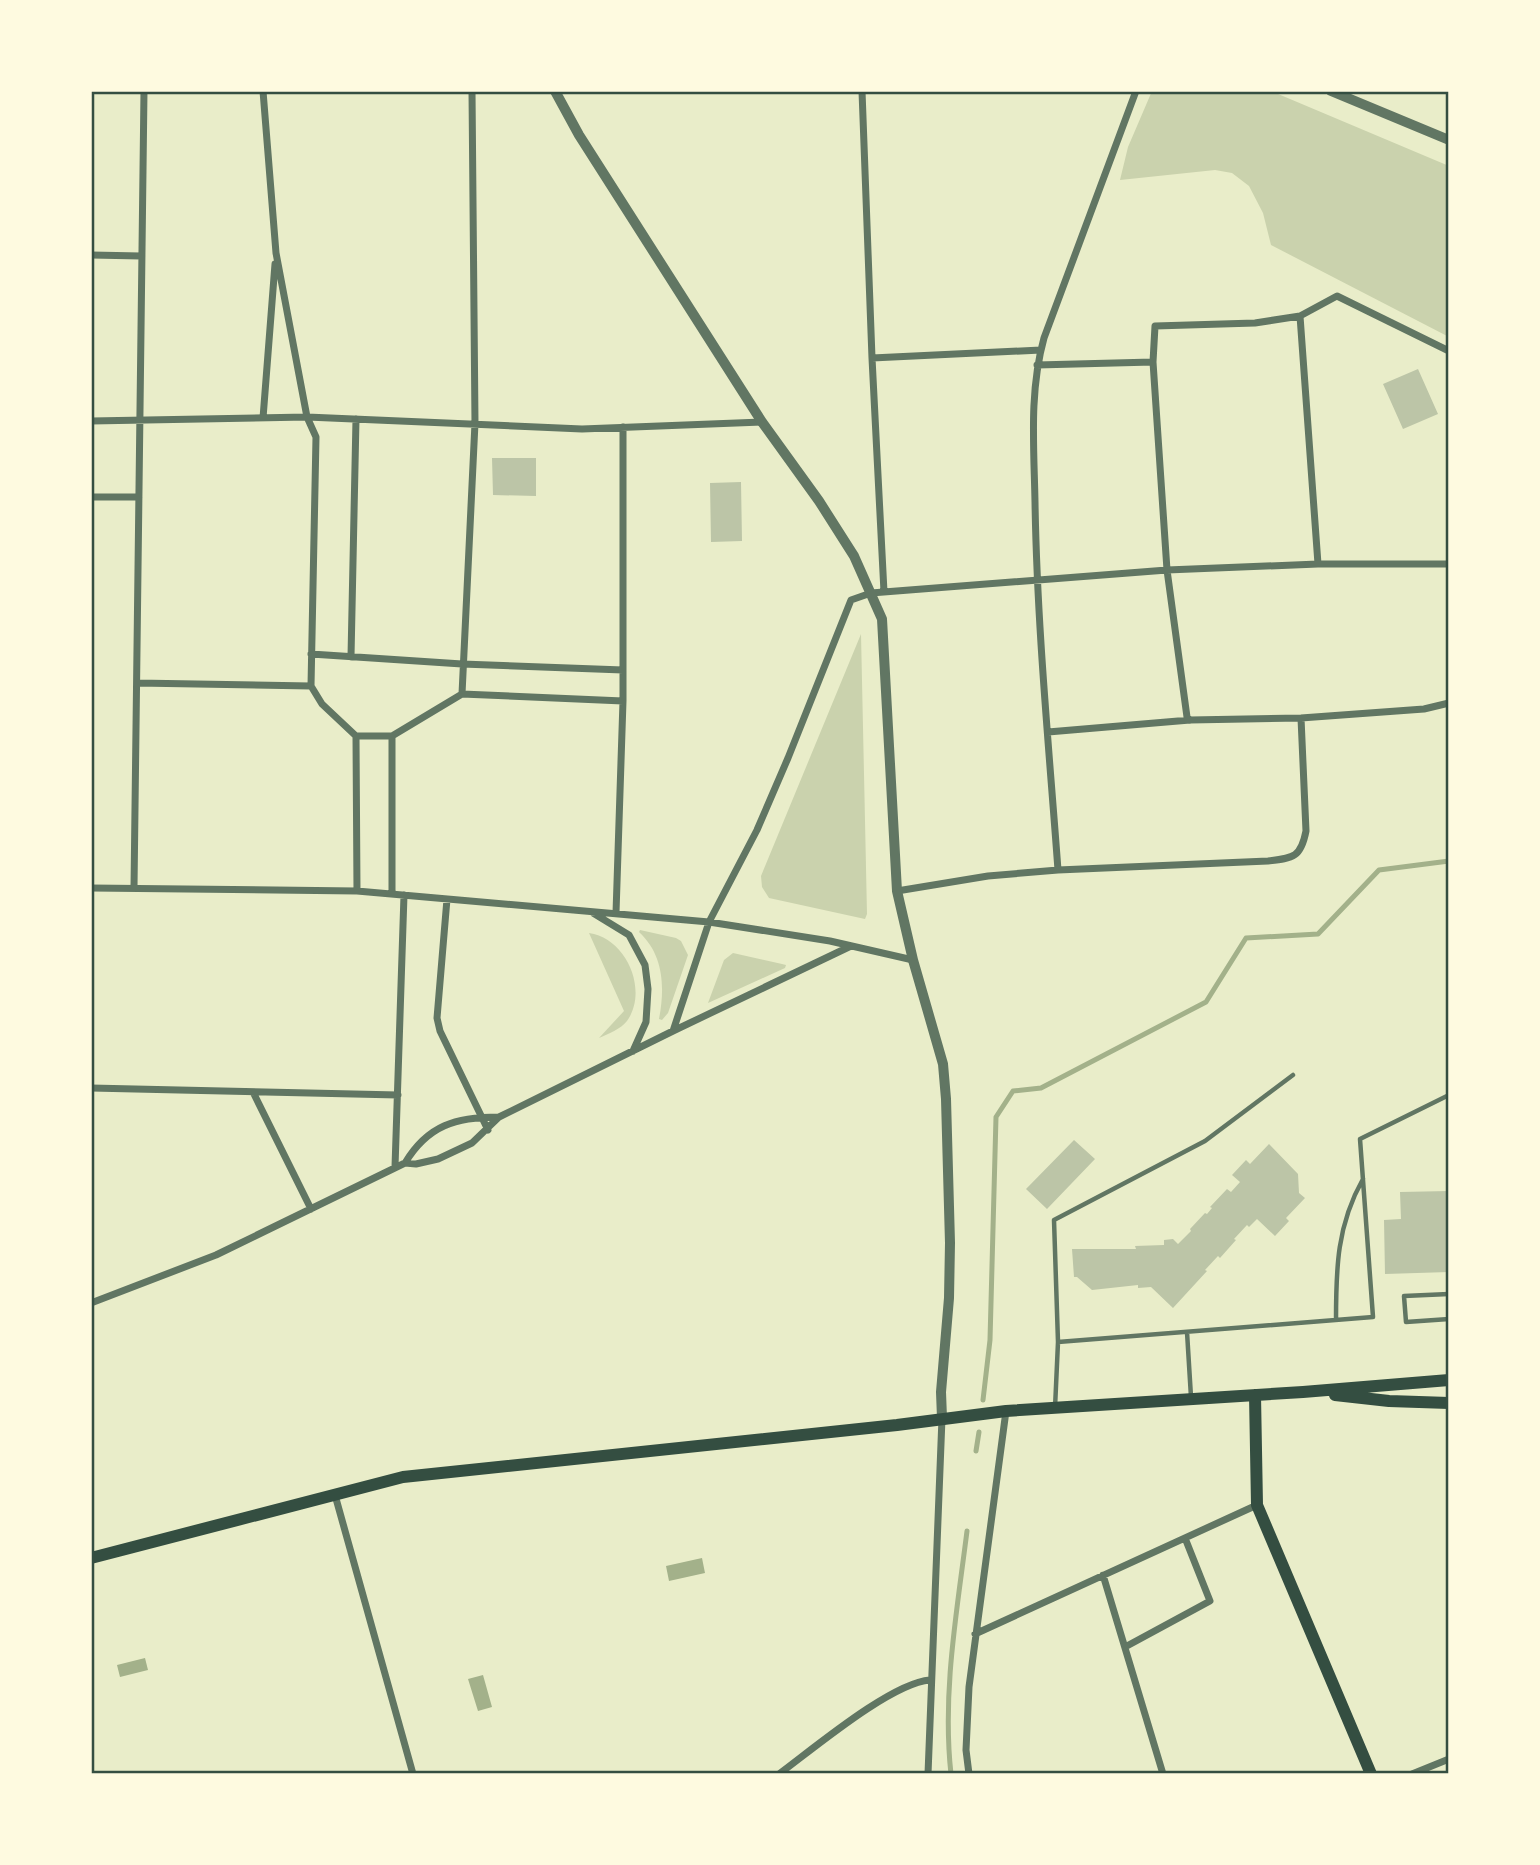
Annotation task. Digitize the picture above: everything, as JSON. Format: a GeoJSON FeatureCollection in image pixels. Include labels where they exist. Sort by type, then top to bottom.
{"type":"FeatureCollection","features":[{"type":"Feature","properties":{"kind":"main road"},"geometry":{"type":"LineString","coordinates":[[91,1558],[403,1477],[1006,1411],[1449,1380]]}},
{"type":"Feature","properties":{"kind":"main road"},"geometry":{"type":"LineString","coordinates":[[1303,1392],[1390,1401],[1449,1402]]}},
{"type":"Feature","properties":{"kind":"main road"},"geometry":{"type":"LineString","coordinates":[[1255,1395],[1257,1505],[1371,1774]]}},
{"type":"Feature","properties":{"kind":"street"},"geometry":{"type":"LineString","coordinates":[[134,888],[144,91]]}},
{"type":"Feature","properties":{"kind":"street"},"geometry":{"type":"LineString","coordinates":[[263,91],[276,253],[307,417],[316,437],[311,686],[323,704],[356,736],[392,736],[462,694],[623,701]]}},
{"type":"Feature","properties":{"kind":"street"},"geometry":{"type":"LineString","coordinates":[[462,694],[475,423],[472,91]]}},
{"type":"Feature","properties":{"kind":"street"},"geometry":{"type":"LineString","coordinates":[[555,91],[579,135],[762,422],[819,501],[854,556],[882,619],[897,891],[913,960],[943,1064],[946,1099],[949,1298],[941,1392],[928,1774]]}},
{"type":"Feature","properties":{"kind":"street"},"geometry":{"type":"LineString","coordinates":[[862,91],[884,592]]}},
{"type":"Feature","properties":{"kind":"street"},"geometry":{"type":"LineString","coordinates":[[1058,870],[1036,581],[1033,407],[1037,365],[1136,91]]}},
{"type":"Feature","properties":{"kind":"street"},"geometry":{"type":"LineString","coordinates":[[1331,91],[1449,140]]}},
{"type":"Feature","properties":{"kind":"street"},"geometry":{"type":"LineString","coordinates":[[262,418],[276,253]]}},
{"type":"Feature","properties":{"kind":"street"},"geometry":{"type":"LineString","coordinates":[[91,255],[141,256]]}},
{"type":"Feature","properties":{"kind":"street"},"geometry":{"type":"LineString","coordinates":[[1190,720],[1167,570],[1153,362],[1155,326],[1255,323],[1300,316],[1337,296],[1449,351]]}},
{"type":"Feature","properties":{"kind":"street"},"geometry":{"type":"LineString","coordinates":[[1300,316],[1318,564]]}},
{"type":"Feature","properties":{"kind":"street"},"geometry":{"type":"LineString","coordinates":[[872,358],[1041,350]]}},
{"type":"Feature","properties":{"kind":"street"},"geometry":{"type":"LineString","coordinates":[[1037,365],[1153,362]]}},
{"type":"Feature","properties":{"kind":"street"},"geometry":{"type":"LineString","coordinates":[[91,421],[307,417],[582,429],[762,422]]}},
{"type":"Feature","properties":{"kind":"street"},"geometry":{"type":"LineString","coordinates":[[351,657],[356,419]]}},
{"type":"Feature","properties":{"kind":"street"},"geometry":{"type":"LineString","coordinates":[[616,914],[623,701],[622,427]]}},
{"type":"Feature","properties":{"kind":"street"},"geometry":{"type":"LineString","coordinates":[[91,497],[139,497]]}},
{"type":"Feature","properties":{"kind":"street"},"geometry":{"type":"LineString","coordinates":[[673,1031],[709,922],[757,830],[851,600],[871,593],[1167,570],[1318,564],[1449,564]]}},
{"type":"Feature","properties":{"kind":"street"},"geometry":{"type":"LineString","coordinates":[[311,654],[462,664],[623,670]]}},
{"type":"Feature","properties":{"kind":"street"},"geometry":{"type":"LineString","coordinates":[[137,683],[311,686]]}},
{"type":"Feature","properties":{"kind":"street"},"geometry":{"type":"LineString","coordinates":[[1048,732],[1190,720],[1301,718],[1424,709],[1449,703]]}},
{"type":"Feature","properties":{"kind":"street"},"geometry":{"type":"LineString","coordinates":[[897,891],[988,876],[1058,870],[1290,858],[1303,848],[1307,831],[1301,718]]}},
{"type":"Feature","properties":{"kind":"street"},"geometry":{"type":"LineString","coordinates":[[356,736],[357,891]]}},
{"type":"Feature","properties":{"kind":"street"},"geometry":{"type":"LineString","coordinates":[[392,736],[392,894]]}},
{"type":"Feature","properties":{"kind":"street"},"geometry":{"type":"LineString","coordinates":[[91,888],[357,891],[590,911],[709,922],[852,946],[913,960]]}},
{"type":"Feature","properties":{"kind":"street"},"geometry":{"type":"LineString","coordinates":[[396,1167],[404,895]]}},
{"type":"Feature","properties":{"kind":"street"},"geometry":{"type":"LineString","coordinates":[[446,899],[437,1018],[440,1031],[488,1130]]}},
{"type":"Feature","properties":{"kind":"street"},"geometry":{"type":"LineString","coordinates":[[590,911],[629,935],[645,965],[648,989],[646,1022],[633,1051]]}},
{"type":"Feature","properties":{"kind":"street"},"geometry":{"type":"LineString","coordinates":[[91,1303],[216,1255],[405,1163],[416,1164],[438,1159],[472,1143],[499,1117],[852,946]]}},
{"type":"Feature","properties":{"kind":"street"},"geometry":{"type":"LineString","coordinates":[[91,1088],[398,1095]]}},
{"type":"Feature","properties":{"kind":"street"},"geometry":{"type":"LineString","coordinates":[[253,1092],[311,1209]]}},
{"type":"Feature","properties":{"kind":"street"},"geometry":{"type":"LineString","coordinates":[[405,1163],[424,1137],[463,1119],[499,1117]]}},
{"type":"Feature","properties":{"kind":"street"},"geometry":{"type":"LineString","coordinates":[[970,1774],[966,1750],[969,1686],[1006,1411]]}},
{"type":"Feature","properties":{"kind":"street"},"geometry":{"type":"LineString","coordinates":[[335,1495],[412,1774]]}},
{"type":"Feature","properties":{"kind":"street"},"geometry":{"type":"LineString","coordinates":[[975,1634],[1257,1505]]}},
{"type":"Feature","properties":{"kind":"street"},"geometry":{"type":"LineString","coordinates":[[1125,1647],[1210,1601],[1185,1538]]}},
{"type":"Feature","properties":{"kind":"street"},"geometry":{"type":"LineString","coordinates":[[1103,1575],[1163,1774]]}},
{"type":"Feature","properties":{"kind":"street"},"geometry":{"type":"LineString","coordinates":[[779,1774],[856,1717],[906,1686],[930,1680]]}},
{"type":"Feature","properties":{"kind":"street"},"geometry":{"type":"LineString","coordinates":[[1412,1774],[1449,1759]]}},
{"type":"Feature","properties":{"kind":"lane"},"geometry":{"type":"LineString","coordinates":[[1055,1408],[1058,1342],[1054,1220],[1205,1141],[1293,1075]]}},
{"type":"Feature","properties":{"kind":"lane"},"geometry":{"type":"LineString","coordinates":[[1058,1342],[1373,1317],[1360,1139],[1449,1095]]}},
{"type":"Feature","properties":{"kind":"lane"},"geometry":{"type":"LineString","coordinates":[[1336,1320],[1336,1280],[1342,1228],[1350,1202],[1363,1178]]}},
{"type":"Feature","properties":{"kind":"lane"},"geometry":{"type":"LineString","coordinates":[[1449,1294],[1404,1296],[1406,1322],[1449,1319]]}},
{"type":"Feature","properties":{"kind":"lane"},"geometry":{"type":"LineString","coordinates":[[1187,1332],[1191,1399]]}},
{"type":"Feature","properties":{"kind":"shaded area"},"geometry":{"type":"Polygon","coordinates":[[[1152,91],[1271,91],[1449,166],[1449,337],[1271,245],[1263,213],[1249,186],[1232,173],[1215,170],[1120,180],[1128,147],[1152,91]]]}},
{"type":"Feature","properties":{"kind":"shaded area"},"geometry":{"type":"Polygon","coordinates":[[[861,634],[865,919],[769,898],[762,887],[761,876],[861,634]]]}},
{"type":"Feature","properties":{"kind":"shaded area"},"geometry":{"type":"Polygon","coordinates":[[[640,930],[676,938],[681,941],[688,955],[668,1013],[662,1020],[659,1019],[661,972],[654,951],[640,930]]]}},
{"type":"Feature","properties":{"kind":"shaded area"},"geometry":{"type":"Polygon","coordinates":[[[589,933],[614,944],[623,955],[630,967],[636,995],[627,1021],[618,1029],[599,1038],[624,1011],[589,933]]]}},
{"type":"Feature","properties":{"kind":"shaded area"},"geometry":{"type":"Polygon","coordinates":[[[733,953],[786,965],[785,968],[708,1003],[724,960],[733,953]]]}},
{"type":"Feature","properties":{"kind":"shaded area"},"geometry":{"type":"Polygon","coordinates":[[[702,1558],[705,1573],[669,1581],[666,1566],[702,1558]]]}},
{"type":"Feature","properties":{"kind":"shaded area"},"geometry":{"type":"Polygon","coordinates":[[[145,1658],[148,1670],[120,1677],[117,1665],[145,1658]]]}},
{"type":"Feature","properties":{"kind":"shaded area"},"geometry":{"type":"Polygon","coordinates":[[[483,1675],[492,1707],[478,1711],[468,1679],[483,1675]]]}},
{"type":"Feature","properties":{"kind":"building"},"geometry":{"type":"Polygon","coordinates":[[[1418,369],[1438,414],[1403,429],[1383,384],[1418,369]]]}},
{"type":"Feature","properties":{"kind":"building"},"geometry":{"type":"Polygon","coordinates":[[[492,458],[536,458],[536,496],[493,495],[492,458]]]}},
{"type":"Feature","properties":{"kind":"building"},"geometry":{"type":"Polygon","coordinates":[[[741,482],[742,541],[711,542],[710,483],[741,482]]]}},
{"type":"Feature","properties":{"kind":"building"},"geometry":{"type":"Polygon","coordinates":[[[1074,1140],[1095,1159],[1047,1209],[1026,1189],[1074,1140]]]}},
{"type":"Feature","properties":{"kind":"building"},"geometry":{"type":"Polygon","coordinates":[[[1269,1144],[1298,1174],[1299,1193],[1305,1198],[1286,1218],[1289,1221],[1275,1236],[1257,1219],[1249,1227],[1247,1225],[1173,1308],[1151,1287],[1138,1288],[1138,1285],[1092,1290],[1074,1277],[1072,1249],[1136,1249],[1135,1246],[1164,1245],[1164,1240],[1173,1239],[1178,1244],[1227,1189],[1231,1192],[1240,1182],[1232,1175],[1246,1160],[1250,1164],[1269,1144]]]}},
{"type":"Feature","properties":{"kind":"building"},"geometry":{"type":"Polygon","coordinates":[[[1449,1191],[1449,1272],[1385,1274],[1384,1220],[1401,1219],[1400,1192],[1449,1191]]]}},
{"type":"Feature","properties":{"kind":"waterway"},"geometry":{"type":"LineString","coordinates":[[983,1400],[990,1340],[996,1117],[1013,1091],[1041,1088],[1206,1002],[1246,938],[1318,934],[1379,870],[1449,861]]}},
{"type":"Feature","properties":{"kind":"waterway"},"geometry":{"type":"LineString","coordinates":[[976,1451],[979,1432]]}},
{"type":"Feature","properties":{"kind":"waterway"},"geometry":{"type":"LineString","coordinates":[[951,1774],[949,1683],[967,1531]]}}]}
